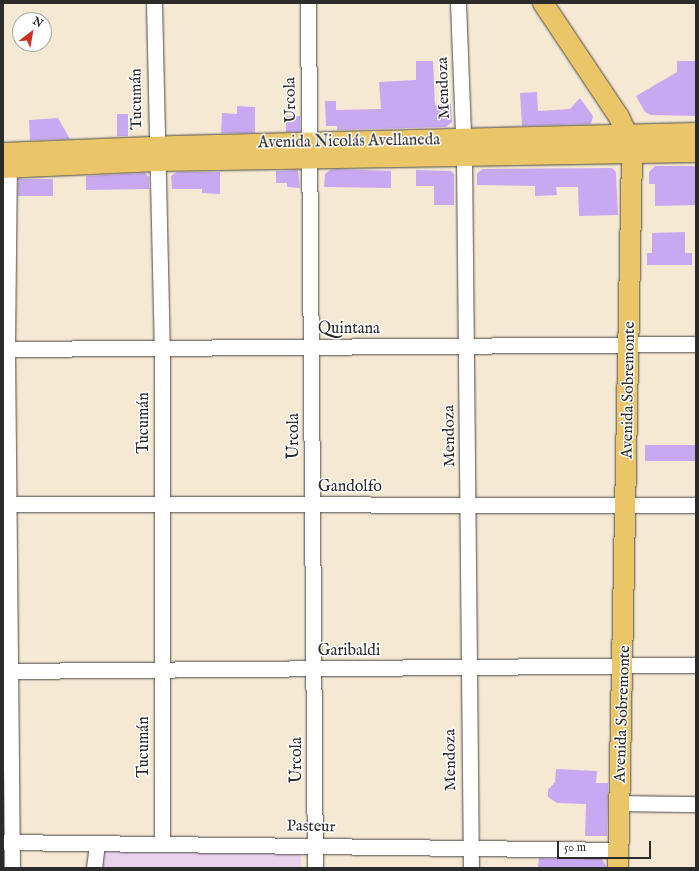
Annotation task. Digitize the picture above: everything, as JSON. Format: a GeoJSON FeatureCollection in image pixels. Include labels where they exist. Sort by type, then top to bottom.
{"type":"FeatureCollection","features":[{"type":"Feature","properties":{"kind":"main road"},"geometry":{"type":"LineString","coordinates":[[543,3],[630,145]]}},
{"type":"Feature","properties":{"kind":"main road","name":"Avenida Nicolás Avellaneda"},"geometry":{"type":"LineString","coordinates":[[630,145],[696,133]]}},
{"type":"Feature","properties":{"kind":"main road","name":"Avenida Nicolás Avellaneda"},"geometry":{"type":"LineString","coordinates":[[6,161],[156,154],[310,150],[630,145],[696,152]]}},
{"type":"Feature","properties":{"kind":"main road","name":"Avenida Sobremonte"},"geometry":{"type":"LineString","coordinates":[[619,859],[627,505],[630,145]]}},
{"type":"Feature","properties":{"kind":"street","name":"Tucumán"},"geometry":{"type":"LineString","coordinates":[[154,3],[156,154],[162,348],[162,843]]}},
{"type":"Feature","properties":{"kind":"street","name":"Urcola"},"geometry":{"type":"LineString","coordinates":[[308,3],[312,347],[315,868]]}},
{"type":"Feature","properties":{"kind":"street","name":"Mendoza"},"geometry":{"type":"LineString","coordinates":[[458,3],[464,148],[469,505],[468,668],[471,868]]}},
{"type":"Feature","properties":{"kind":"street"},"geometry":{"type":"LineString","coordinates":[[6,161],[5,349],[7,842],[12,868]]}},
{"type":"Feature","properties":{"kind":"street","name":"Quintana"},"geometry":{"type":"LineString","coordinates":[[5,349],[696,344]]}},
{"type":"Feature","properties":{"kind":"street","name":"Gandolfo"},"geometry":{"type":"LineString","coordinates":[[6,504],[696,505]]}},
{"type":"Feature","properties":{"kind":"street","name":"Garibaldi"},"geometry":{"type":"LineString","coordinates":[[6,671],[624,667],[696,665]]}},
{"type":"Feature","properties":{"kind":"street"},"geometry":{"type":"LineString","coordinates":[[620,803],[696,804]]}},
{"type":"Feature","properties":{"kind":"street","name":"Pasteur"},"geometry":{"type":"LineString","coordinates":[[7,842],[471,848],[619,859]]}},
{"type":"Feature","properties":{"kind":"street"},"geometry":{"type":"LineString","coordinates":[[94,868],[97,843]]}},
{"type":"Feature","properties":{"kind":"shaded area"},"geometry":{"type":"Polygon","coordinates":[[[102,849],[301,853],[301,868],[100,868],[102,849]]]}},
{"type":"Feature","properties":{"kind":"building"},"geometry":{"type":"Polygon","coordinates":[[[416,61],[433,61],[435,105],[451,104],[452,122],[446,127],[337,130],[337,126],[326,126],[325,101],[336,101],[336,110],[381,109],[379,82],[416,80],[416,61]]]}},
{"type":"Feature","properties":{"kind":"building"},"geometry":{"type":"Polygon","coordinates":[[[677,61],[696,61],[696,116],[651,115],[645,112],[636,96],[677,72],[677,61]]]}},
{"type":"Feature","properties":{"kind":"building"},"geometry":{"type":"Polygon","coordinates":[[[537,92],[538,111],[570,109],[580,98],[593,116],[591,124],[522,126],[520,93],[537,92]]]}},
{"type":"Feature","properties":{"kind":"building"},"geometry":{"type":"Polygon","coordinates":[[[237,106],[255,107],[255,133],[221,133],[222,113],[237,114],[237,106]]]}},
{"type":"Feature","properties":{"kind":"building"},"geometry":{"type":"Polygon","coordinates":[[[117,114],[128,114],[128,136],[117,136],[117,114]]]}},
{"type":"Feature","properties":{"kind":"building"},"geometry":{"type":"Polygon","coordinates":[[[286,116],[300,116],[300,132],[286,132],[286,116]]]}},
{"type":"Feature","properties":{"kind":"building"},"geometry":{"type":"Polygon","coordinates":[[[58,118],[70,139],[30,140],[29,120],[58,118]]]}},
{"type":"Feature","properties":{"kind":"building"},"geometry":{"type":"Polygon","coordinates":[[[655,166],[696,166],[696,205],[655,206],[655,184],[649,184],[649,172],[655,166]]]}},
{"type":"Feature","properties":{"kind":"building"},"geometry":{"type":"Polygon","coordinates":[[[612,168],[616,172],[618,215],[579,216],[578,187],[556,187],[557,195],[535,196],[535,186],[477,185],[477,173],[483,169],[612,168]]]}},
{"type":"Feature","properties":{"kind":"building"},"geometry":{"type":"Polygon","coordinates":[[[298,170],[300,188],[287,187],[287,183],[276,183],[276,171],[298,170]]]}},
{"type":"Feature","properties":{"kind":"building"},"geometry":{"type":"Polygon","coordinates":[[[330,170],[391,171],[391,188],[324,187],[325,174],[330,170]]]}},
{"type":"Feature","properties":{"kind":"building"},"geometry":{"type":"Polygon","coordinates":[[[416,170],[451,171],[454,174],[454,205],[434,205],[434,186],[416,186],[416,170]]]}},
{"type":"Feature","properties":{"kind":"building"},"geometry":{"type":"Polygon","coordinates":[[[177,172],[220,172],[220,194],[202,193],[202,189],[172,189],[171,176],[177,172]]]}},
{"type":"Feature","properties":{"kind":"building"},"geometry":{"type":"Polygon","coordinates":[[[145,173],[149,177],[149,189],[86,190],[86,176],[145,173]]]}},
{"type":"Feature","properties":{"kind":"building"},"geometry":{"type":"Polygon","coordinates":[[[18,179],[53,179],[53,196],[18,196],[18,179]]]}},
{"type":"Feature","properties":{"kind":"building"},"geometry":{"type":"Polygon","coordinates":[[[685,232],[685,253],[692,253],[692,265],[647,265],[647,253],[652,253],[652,233],[685,232]]]}},
{"type":"Feature","properties":{"kind":"building"},"geometry":{"type":"Polygon","coordinates":[[[645,445],[696,445],[696,461],[645,461],[645,445]]]}},
{"type":"Feature","properties":{"kind":"building"},"geometry":{"type":"Polygon","coordinates":[[[556,769],[597,771],[596,783],[608,783],[607,836],[585,836],[586,804],[557,803],[548,797],[548,790],[555,782],[556,769]]]}},
{"type":"Feature","properties":{"kind":"building"},"geometry":{"type":"Polygon","coordinates":[[[539,858],[602,859],[607,868],[538,868],[539,858]]]}}]}
